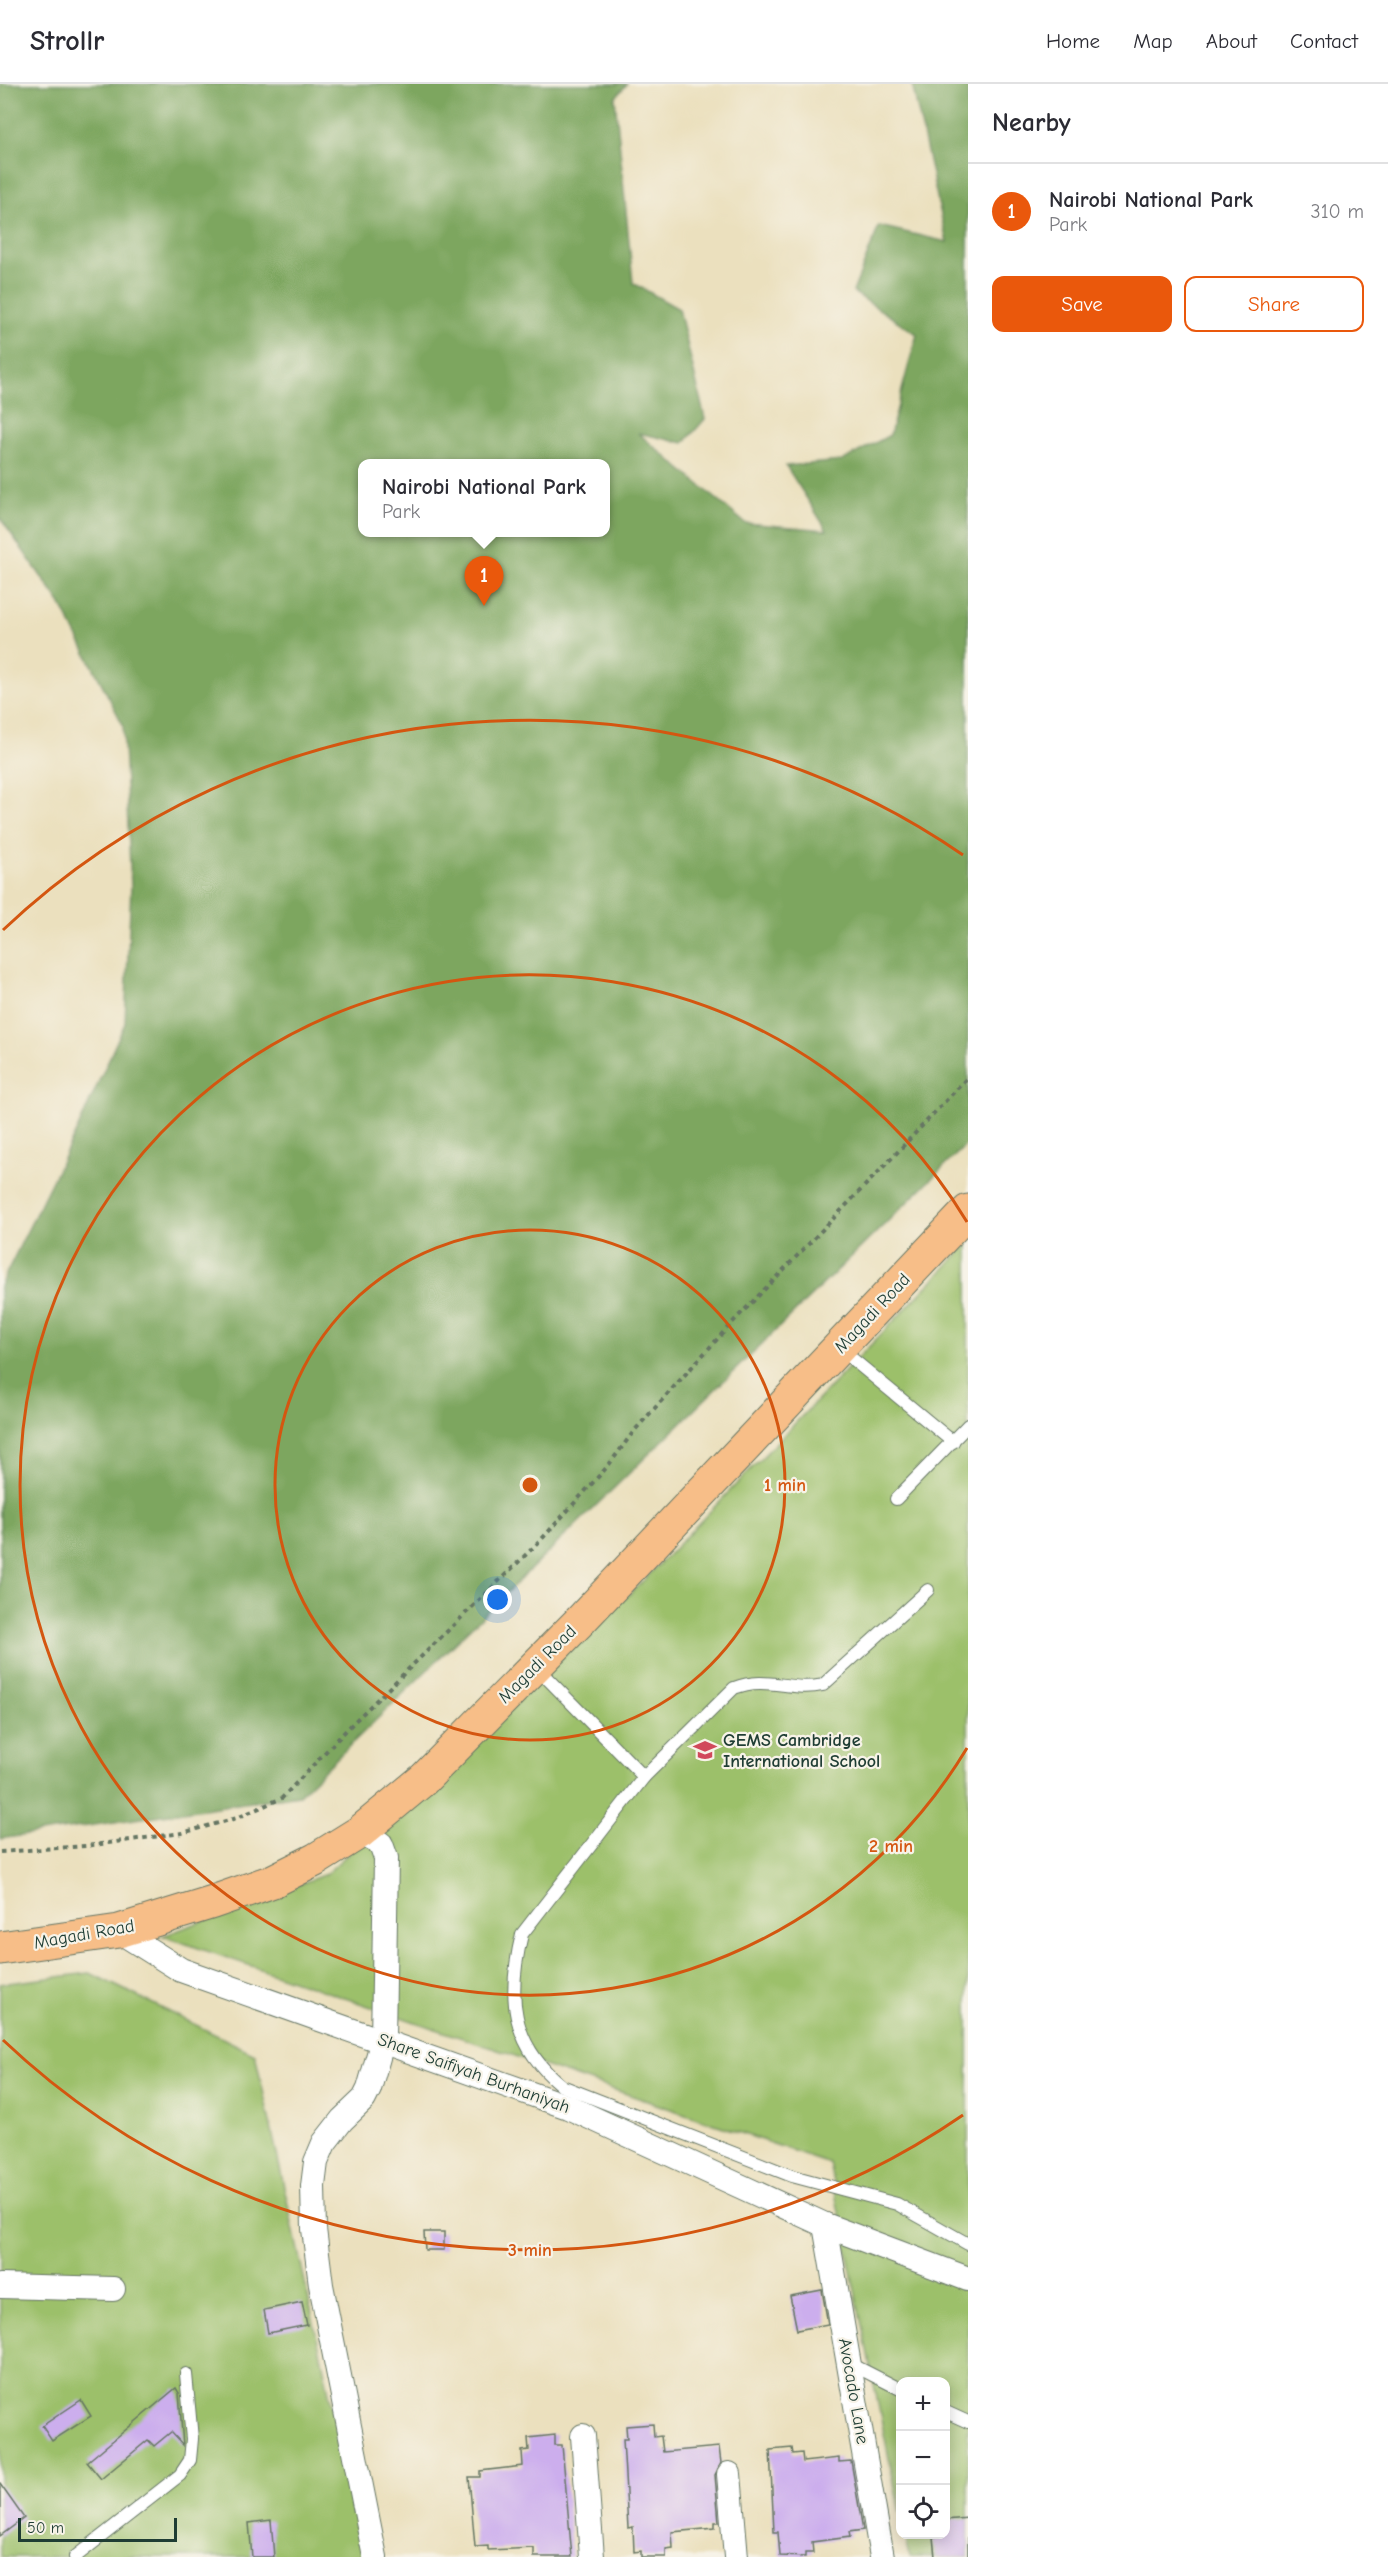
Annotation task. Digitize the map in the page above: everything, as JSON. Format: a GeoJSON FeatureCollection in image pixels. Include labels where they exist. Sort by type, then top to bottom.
{"type":"FeatureCollection","features":[{"type":"Feature","properties":{"kind":"highway","name":"Magadi Road"},"geometry":{"type":"LineString","coordinates":[[0,1948],[119,1931],[273,1881],[315,1860],[360,1832],[424,1779],[535,1666],[968,1211]]}},
{"type":"Feature","properties":{"kind":"street"},"geometry":{"type":"LineString","coordinates":[[360,1832],[381,1845],[386,1858],[383,2040],[369,2089],[324,2143],[316,2162],[313,2186],[314,2229],[321,2285],[375,2557]]}},
{"type":"Feature","properties":{"kind":"street","name":"Share Saifiyah Burhaniyah"},"geometry":{"type":"LineString","coordinates":[[119,1931],[181,1970],[568,2107],[825,2225],[968,2278]]}},
{"type":"Feature","properties":{"kind":"street","name":"Avocado Lane"},"geometry":{"type":"LineString","coordinates":[[825,2225],[882,2557]]}},
{"type":"Feature","properties":{"kind":"street"},"geometry":{"type":"LineString","coordinates":[[0,2286],[113,2289]]}},
{"type":"Feature","properties":{"kind":"street"},"geometry":{"type":"LineString","coordinates":[[583,2436],[592,2557]]}},
{"type":"Feature","properties":{"kind":"street"},"geometry":{"type":"LineString","coordinates":[[729,2474],[736,2557]]}},
{"type":"Feature","properties":{"kind":"lane"},"geometry":{"type":"LineString","coordinates":[[838,1348],[953,1442]]}},
{"type":"Feature","properties":{"kind":"lane"},"geometry":{"type":"LineString","coordinates":[[896,1499],[968,1425]]}},
{"type":"Feature","properties":{"kind":"lane"},"geometry":{"type":"LineString","coordinates":[[927,1590],[834,1677],[822,1685],[806,1689],[766,1682],[746,1683],[734,1688],[644,1777],[522,1934],[516,1961],[514,1989],[518,2025],[525,2043],[541,2070],[562,2086],[792,2176],[897,2204],[968,2244]]}},
{"type":"Feature","properties":{"kind":"lane"},"geometry":{"type":"LineString","coordinates":[[535,1666],[644,1777]]}},
{"type":"Feature","properties":{"kind":"lane"},"geometry":{"type":"LineString","coordinates":[[849,2363],[896,2387]]}},
{"type":"Feature","properties":{"kind":"lane"},"geometry":{"type":"LineString","coordinates":[[75,2557],[180,2475],[190,2460],[192,2439],[186,2374]]}},
{"type":"Feature","properties":{"kind":"lane"},"geometry":{"type":"LineString","coordinates":[[950,2414],[968,2422]]}},
{"type":"Feature","properties":{"kind":"path"},"geometry":{"type":"LineString","coordinates":[[0,1852],[86,1846],[182,1833],[237,1818],[282,1798],[353,1723],[540,1541],[608,1466],[634,1431],[730,1325],[890,1161],[968,1077]]}},
{"type":"Feature","properties":{"kind":"green space"},"geometry":{"type":"Polygon","coordinates":[[[0,84],[627,84],[615,98],[633,283],[679,309],[705,419],[684,443],[638,433],[745,523],[827,530],[786,466],[842,461],[890,435],[917,334],[853,292],[879,226],[947,242],[912,84],[968,84],[968,1143],[299,1795],[0,1839],[0,1286],[77,1130],[125,1023],[131,886],[123,725],[60,603],[0,518],[0,84]]]}},
{"type":"Feature","properties":{"kind":"green space"},"geometry":{"type":"Polygon","coordinates":[[[968,1244],[968,2557],[910,2557],[906,2539],[950,2539],[950,2377],[896,2377],[896,2492],[829,2163],[163,1936],[326,1874],[639,1585],[968,1244]]]}},
{"type":"Feature","properties":{"kind":"green space"},"geometry":{"type":"Polygon","coordinates":[[[90,1973],[255,2054],[365,2557],[0,2557],[0,1984],[90,1973]]]}},
{"type":"Feature","properties":{"kind":"building"},"geometry":{"type":"Polygon","coordinates":[[[424,2232],[444,2232],[444,2250],[425,2250],[424,2232]]]}},
{"type":"Feature","properties":{"kind":"building"},"geometry":{"type":"Polygon","coordinates":[[[822,2290],[828,2324],[797,2330],[790,2296],[822,2290]]]}},
{"type":"Feature","properties":{"kind":"building"},"geometry":{"type":"Polygon","coordinates":[[[302,2302],[307,2325],[268,2333],[264,2310],[302,2302]]]}},
{"type":"Feature","properties":{"kind":"building"},"geometry":{"type":"Polygon","coordinates":[[[176,2388],[179,2393],[183,2445],[171,2432],[154,2446],[148,2440],[101,2479],[87,2462],[176,2388]]]}},
{"type":"Feature","properties":{"kind":"building"},"geometry":{"type":"Polygon","coordinates":[[[81,2400],[91,2416],[52,2441],[42,2426],[81,2400]]]}},
{"type":"Feature","properties":{"kind":"building"},"geometry":{"type":"Polygon","coordinates":[[[653,2424],[654,2437],[661,2436],[663,2452],[719,2447],[721,2463],[715,2475],[719,2522],[715,2522],[715,2528],[672,2532],[673,2548],[666,2549],[666,2557],[641,2557],[641,2551],[634,2552],[633,2527],[628,2528],[623,2439],[627,2439],[626,2426],[653,2424]]]}},
{"type":"Feature","properties":{"kind":"building"},"geometry":{"type":"Polygon","coordinates":[[[555,2435],[555,2445],[562,2445],[572,2557],[534,2557],[534,2548],[488,2550],[488,2546],[475,2547],[469,2477],[480,2477],[480,2471],[523,2466],[522,2451],[529,2450],[528,2438],[555,2435]]]}},
{"type":"Feature","properties":{"kind":"building"},"geometry":{"type":"Polygon","coordinates":[[[792,2448],[793,2454],[802,2453],[803,2462],[839,2458],[839,2462],[851,2461],[863,2530],[849,2532],[850,2537],[812,2542],[813,2553],[805,2553],[805,2557],[780,2556],[778,2532],[774,2532],[770,2450],[792,2448]]]}},
{"type":"Feature","properties":{"kind":"building"},"geometry":{"type":"Polygon","coordinates":[[[0,2484],[24,2518],[0,2536],[0,2484]]]}},
{"type":"Feature","properties":{"kind":"building"},"geometry":{"type":"Polygon","coordinates":[[[968,2518],[968,2557],[935,2557],[933,2539],[950,2539],[950,2520],[968,2518]]]}},
{"type":"Feature","properties":{"kind":"building"},"geometry":{"type":"Polygon","coordinates":[[[271,2520],[274,2557],[252,2557],[249,2523],[271,2520]]]}},
{"type":"Feature","properties":{"kind":"place","name":"Nairobi National Park"},"geometry":{"type":"Point","coordinates":[484,606]}},
{"type":"Feature","properties":{"kind":"place","name":"GEMS Cambridge International School"},"geometry":{"type":"Point","coordinates":[705,1750]}}]}
